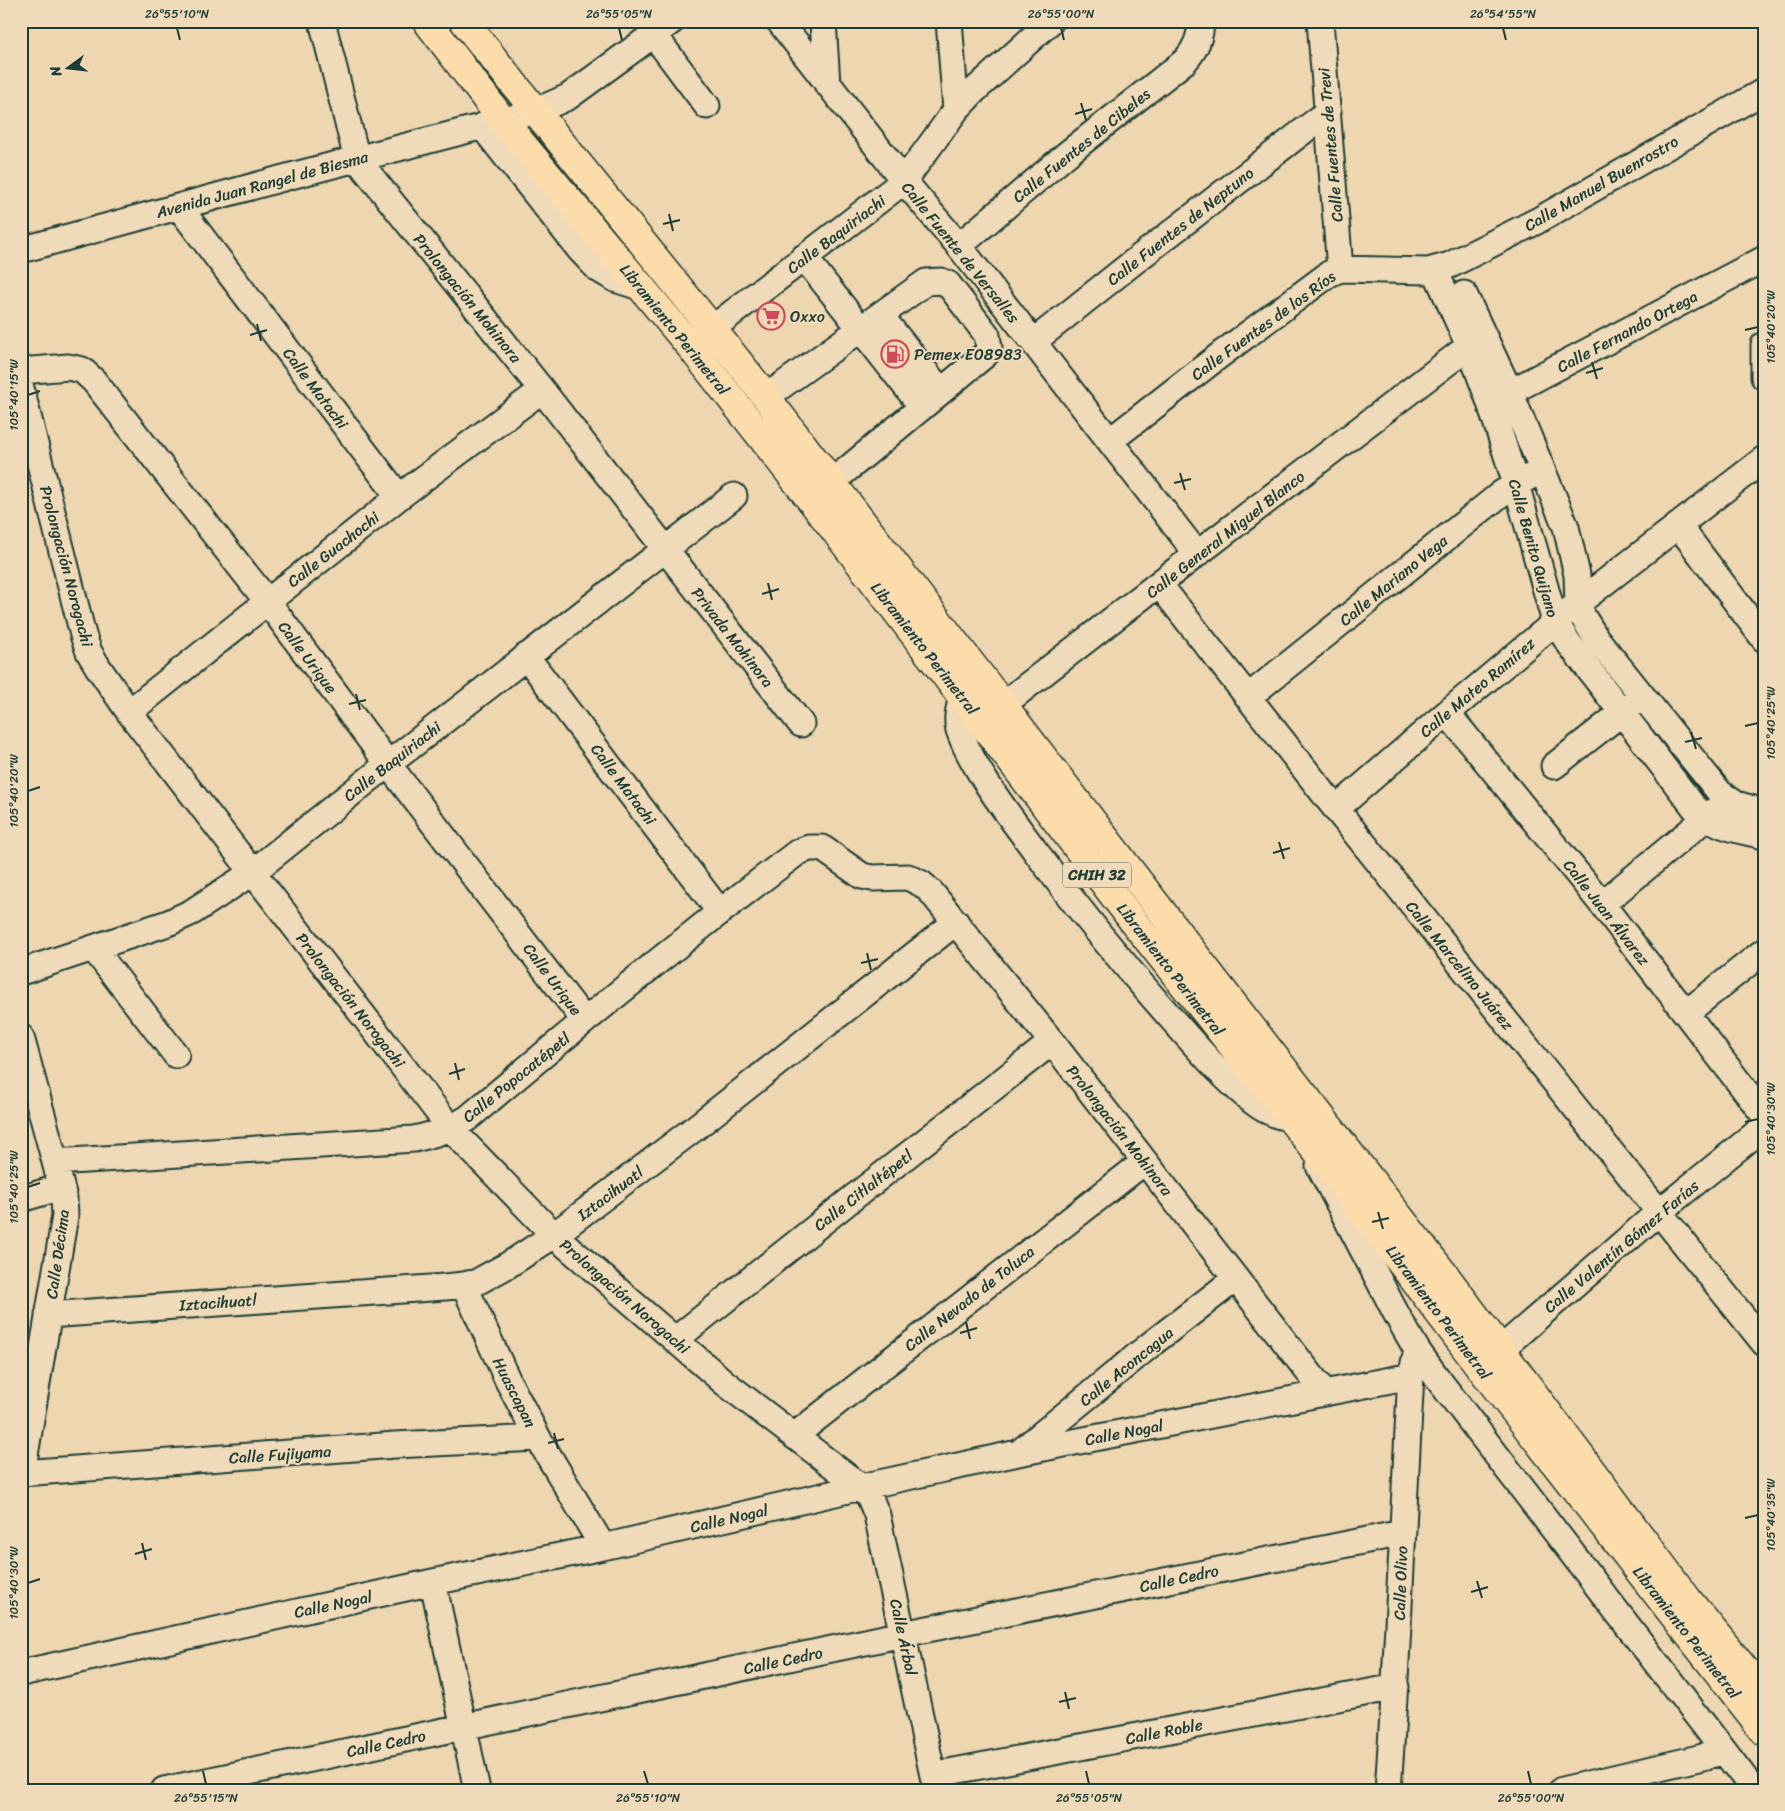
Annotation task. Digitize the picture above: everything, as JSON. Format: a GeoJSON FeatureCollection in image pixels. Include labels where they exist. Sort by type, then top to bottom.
{"type":"FeatureCollection","features":[{"type":"Feature","properties":{"kind":"main road","name":"Libramiento Perimetral"},"geometry":{"type":"LineString","coordinates":[[427,21],[493,124],[560,207],[642,288],[690,346],[833,528],[1137,926],[1321,1157],[1490,1359],[1764,1693]]}},
{"type":"Feature","properties":{"kind":"main road","name":"Libramiento Perimetral"},"geometry":{"type":"LineString","coordinates":[[464,21],[534,111],[713,329],[1209,973],[1382,1193],[1490,1359],[1764,1731]]}},
{"type":"Feature","properties":{"kind":"street","name":"Prolongación Mohinora"},"geometry":{"type":"LineString","coordinates":[[322,21],[357,159],[542,390],[666,549]]}},
{"type":"Feature","properties":{"kind":"street","name":"Calle Fuente de Versalles"},"geometry":{"type":"LineString","coordinates":[[779,21],[904,181],[959,246],[1111,440],[1197,554]]}},
{"type":"Feature","properties":{"kind":"street"},"geometry":{"type":"LineString","coordinates":[[823,21],[827,84]]}},
{"type":"Feature","properties":{"kind":"street"},"geometry":{"type":"LineString","coordinates":[[948,21],[956,110]]}},
{"type":"Feature","properties":{"kind":"street","name":"Calle Baquiriachi"},"geometry":{"type":"LineString","coordinates":[[690,346],[904,181],[956,110],[975,90],[1051,21]]}},
{"type":"Feature","properties":{"kind":"street","name":"Calle Fuentes de Trevi"},"geometry":{"type":"LineString","coordinates":[[1320,21],[1340,269]]}},
{"type":"Feature","properties":{"kind":"street","name":"Avenida Juan Rangel de Biesma"},"geometry":{"type":"LineString","coordinates":[[21,250],[493,124],[534,111],[568,98],[663,28]]}},
{"type":"Feature","properties":{"kind":"street"},"geometry":{"type":"LineString","coordinates":[[663,28],[707,106]]}},
{"type":"Feature","properties":{"kind":"street","name":"Calle Fuentes de Cibeles"},"geometry":{"type":"LineString","coordinates":[[959,246],[1067,154],[1185,61],[1194,51],[1200,31]]}},
{"type":"Feature","properties":{"kind":"street","name":"Calle Manuel Buenrostro"},"geometry":{"type":"LineString","coordinates":[[1443,267],[1536,221],[1764,91]]}},
{"type":"Feature","properties":{"kind":"street","name":"Calle Fuentes de Neptuno"},"geometry":{"type":"LineString","coordinates":[[1033,342],[1328,112]]}},
{"type":"Feature","properties":{"kind":"street","name":"Calle Matachi"},"geometry":{"type":"LineString","coordinates":[[179,207],[399,497]]}},
{"type":"Feature","properties":{"kind":"street"},"geometry":{"type":"LineString","coordinates":[[804,257],[922,407]]}},
{"type":"Feature","properties":{"kind":"street","name":"Calle Fernando Ortega"},"geometry":{"type":"LineString","coordinates":[[1500,397],[1764,259]]}},
{"type":"Feature","properties":{"kind":"street","name":"Calle Fuentes de los Ríos"},"geometry":{"type":"LineString","coordinates":[[1111,440],[1220,355],[1329,274],[1340,269],[1443,267]]}},
{"type":"Feature","properties":{"kind":"street","name":"Calle Benito Quijano"},"geometry":{"type":"LineString","coordinates":[[1443,267],[1469,346],[1542,468],[1566,528],[1573,552],[1577,575],[1578,602],[1596,638],[1720,793],[1736,804],[1764,812]]}},
{"type":"Feature","properties":{"kind":"street","name":"Calle Benito Quijano"},"geometry":{"type":"LineString","coordinates":[[1443,267],[1500,397],[1516,484],[1555,622],[1568,642],[1694,807],[1715,823],[1764,836]]}},
{"type":"Feature","properties":{"kind":"street"},"geometry":{"type":"LineString","coordinates":[[766,397],[926,282],[941,280],[948,284],[987,335],[989,348],[986,354],[832,482]]}},
{"type":"Feature","properties":{"kind":"street"},"geometry":{"type":"LineString","coordinates":[[880,315],[941,391]]}},
{"type":"Feature","properties":{"kind":"street"},"geometry":{"type":"LineString","coordinates":[[1764,345],[1764,377]]}},
{"type":"Feature","properties":{"kind":"street","name":"Calle General Miguel Blanco"},"geometry":{"type":"LineString","coordinates":[[982,722],[1197,554],[1469,346]]}},
{"type":"Feature","properties":{"kind":"street","name":"Calle Urique"},"geometry":{"type":"LineString","coordinates":[[21,371],[68,367],[82,370],[94,381],[267,601],[388,764],[584,1020]]}},
{"type":"Feature","properties":{"kind":"street","name":"Prolongación Norogachi"},"geometry":{"type":"LineString","coordinates":[[21,388],[83,635],[89,652],[128,712],[451,1129],[554,1235],[725,1382],[861,1487]]}},
{"type":"Feature","properties":{"kind":"street","name":"Calle Guachochi"},"geometry":{"type":"LineString","coordinates":[[128,712],[399,497],[542,390]]}},
{"type":"Feature","properties":{"kind":"street","name":"Calle Mateo Ramírez"},"geometry":{"type":"LineString","coordinates":[[1336,809],[1578,602],[1764,459]]}},
{"type":"Feature","properties":{"kind":"street","name":"Calle Mariano Vega"},"geometry":{"type":"LineString","coordinates":[[1248,697],[1502,493],[1542,468]]}},
{"type":"Feature","properties":{"kind":"street","name":"Calle Baquiriachi"},"geometry":{"type":"LineString","coordinates":[[21,972],[151,930],[184,916],[253,872],[526,656],[734,496]]}},
{"type":"Feature","properties":{"kind":"street"},"geometry":{"type":"LineString","coordinates":[[1679,526],[1764,639]]}},
{"type":"Feature","properties":{"kind":"street","name":"Privada Mohinora"},"geometry":{"type":"LineString","coordinates":[[666,549],[801,724]]}},
{"type":"Feature","properties":{"kind":"street","name":"Calle Marcelino Juárez"},"geometry":{"type":"LineString","coordinates":[[1159,584],[1336,809],[1659,1212],[1756,1318],[1764,1343]]}},
{"type":"Feature","properties":{"kind":"street","name":"Calle Matachi"},"geometry":{"type":"LineString","coordinates":[[526,656],[720,912]]}},
{"type":"Feature","properties":{"kind":"street"},"geometry":{"type":"LineString","coordinates":[[1554,766],[1643,696]]}},
{"type":"Feature","properties":{"kind":"street"},"geometry":{"type":"LineString","coordinates":[[962,697],[958,716],[958,727],[962,738],[981,774],[1056,880],[1129,972],[1216,1067],[1253,1102],[1276,1116],[1290,1118]]}},
{"type":"Feature","properties":{"kind":"street","name":"Calle Juan Álvarez"},"geometry":{"type":"LineString","coordinates":[[1447,713],[1602,904],[1764,1114]]}},
{"type":"Feature","properties":{"kind":"street"},"geometry":{"type":"LineString","coordinates":[[1602,904],[1728,800]]}},
{"type":"Feature","properties":{"kind":"street","name":"Calle Popocatépetl"},"geometry":{"type":"LineString","coordinates":[[55,1162],[414,1139],[451,1129],[468,1118],[584,1020],[798,852],[815,847],[828,851],[862,876],[872,878],[908,877]]}},
{"type":"Feature","properties":{"kind":"street","name":"Prolongación Mohinora"},"geometry":{"type":"LineString","coordinates":[[908,877],[922,884],[956,922],[1052,1042],[1324,1392]]}},
{"type":"Feature","properties":{"kind":"street","name":"Iztacihuatl"},"geometry":{"type":"LineString","coordinates":[[48,1315],[464,1285],[477,1282],[508,1265],[554,1235],[696,1128],[956,922]]}},
{"type":"Feature","properties":{"kind":"street"},"geometry":{"type":"LineString","coordinates":[[94,949],[176,1055]]}},
{"type":"Feature","properties":{"kind":"street"},"geometry":{"type":"LineString","coordinates":[[1686,1013],[1764,951]]}},
{"type":"Feature","properties":{"kind":"street","name":"Calle Décima"},"geometry":{"type":"LineString","coordinates":[[21,1037],[65,1206],[65,1216],[48,1315],[30,1382],[22,1473]]}},
{"type":"Feature","properties":{"kind":"street","name":"Calle Citlaltépetl"},"geometry":{"type":"LineString","coordinates":[[676,1339],[1052,1042]]}},
{"type":"Feature","properties":{"kind":"street","name":"Calle Valentín Gómez Farías"},"geometry":{"type":"LineString","coordinates":[[1490,1359],[1659,1212],[1764,1127]]}},
{"type":"Feature","properties":{"kind":"street"},"geometry":{"type":"LineString","coordinates":[[1321,1157],[1319,1162],[1320,1170],[1417,1350],[1438,1380],[1754,1790]]}},
{"type":"Feature","properties":{"kind":"street","name":"Calle Nevado de Toluca"},"geometry":{"type":"LineString","coordinates":[[794,1436],[1144,1162]]}},
{"type":"Feature","properties":{"kind":"street"},"geometry":{"type":"LineString","coordinates":[[21,1199],[61,1187]]}},
{"type":"Feature","properties":{"kind":"street","name":"Calle Aconcagua"},"geometry":{"type":"LineString","coordinates":[[1018,1453],[1235,1279]]}},
{"type":"Feature","properties":{"kind":"street","name":"Huascapan"},"geometry":{"type":"LineString","coordinates":[[464,1285],[508,1381],[538,1438],[603,1547]]}},
{"type":"Feature","properties":{"kind":"street"},"geometry":{"type":"LineString","coordinates":[[1412,1376],[1417,1350]]}},
{"type":"Feature","properties":{"kind":"street","name":"Calle Nogal"},"geometry":{"type":"LineString","coordinates":[[21,1673],[433,1582],[603,1547],[861,1487],[1018,1453],[1412,1376]]}},
{"type":"Feature","properties":{"kind":"street","name":"Calle Olivo"},"geometry":{"type":"LineString","coordinates":[[1388,1790],[1396,1687],[1402,1533],[1412,1376]]}},
{"type":"Feature","properties":{"kind":"street","name":"Calle Fujiyama"},"geometry":{"type":"LineString","coordinates":[[22,1473],[395,1445],[538,1438]]}},
{"type":"Feature","properties":{"kind":"street","name":"Calle Árbol"},"geometry":{"type":"LineString","coordinates":[[861,1487],[870,1498],[877,1515],[935,1783]]}},
{"type":"Feature","properties":{"kind":"street","name":"Calle Cedro"},"geometry":{"type":"LineString","coordinates":[[164,1790],[903,1634],[1402,1533]]}},
{"type":"Feature","properties":{"kind":"street"},"geometry":{"type":"LineString","coordinates":[[433,1582],[477,1790]]}},
{"type":"Feature","properties":{"kind":"street","name":"Calle Roble"},"geometry":{"type":"LineString","coordinates":[[935,1783],[1396,1687]]}},
{"type":"Feature","properties":{"kind":"street"},"geometry":{"type":"LineString","coordinates":[[1562,1790],[1724,1752]]}},
{"type":"Feature","properties":{"kind":"place","name":"Oxxo"},"geometry":{"type":"Point","coordinates":[771,316]}},
{"type":"Feature","properties":{"kind":"place","name":"Pemex E08983"},"geometry":{"type":"Point","coordinates":[895,354]}}]}
